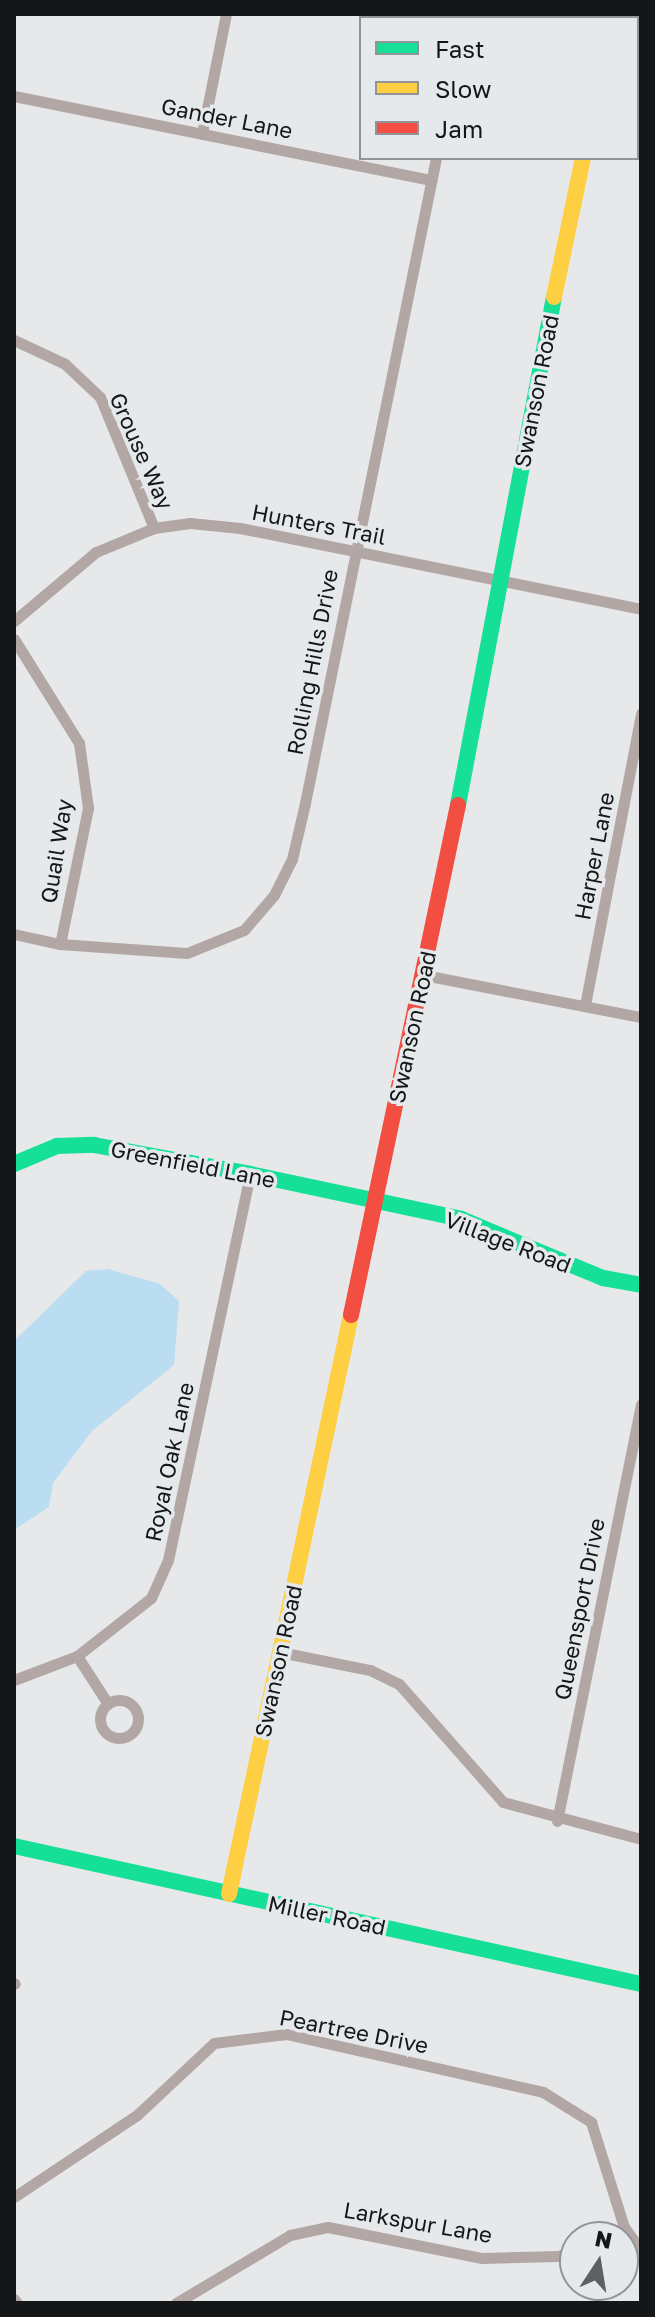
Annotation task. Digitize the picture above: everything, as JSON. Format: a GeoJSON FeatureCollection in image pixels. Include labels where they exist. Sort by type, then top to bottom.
{"type":"FeatureCollection","features":[{"type":"Feature","properties":{"kind":"street"},"geometry":{"type":"LineString","coordinates":[[202,134],[226,14]]}},
{"type":"Feature","properties":{"kind":"street","name":"Gander Lane"},"geometry":{"type":"LineString","coordinates":[[14,96],[432,180]]}},
{"type":"Feature","properties":{"kind":"street","name":"Rolling Hills Drive"},"geometry":{"type":"LineString","coordinates":[[14,934],[60,944],[187,953],[244,930],[274,895],[292,859],[305,803],[436,160]]}},
{"type":"Feature","properties":{"kind":"street","name":"Swanson Road"},"geometry":{"type":"LineString","coordinates":[[229,1894],[505,582],[528,422],[583,160]]}},
{"type":"Feature","properties":{"kind":"street","name":"Grouse Way"},"geometry":{"type":"LineString","coordinates":[[14,340],[65,364],[100,397],[154,528]]}},
{"type":"Feature","properties":{"kind":"street","name":"Hunters Trail"},"geometry":{"type":"LineString","coordinates":[[14,621],[96,552],[154,528],[240,528],[641,609]]}},
{"type":"Feature","properties":{"kind":"street","name":"Quail Way"},"geometry":{"type":"LineString","coordinates":[[14,639],[81,756],[88,808],[60,944]]}},
{"type":"Feature","properties":{"kind":"street","name":"Harper Lane"},"geometry":{"type":"LineString","coordinates":[[585,1005],[641,713]]}},
{"type":"Feature","properties":{"kind":"street"},"geometry":{"type":"LineString","coordinates":[[424,975],[641,1017]]}},
{"type":"Feature","properties":{"kind":"street","name":"Greenfield Lane"},"geometry":{"type":"LineString","coordinates":[[14,1164],[57,1146],[94,1145],[250,1174],[374,1202]]}},
{"type":"Feature","properties":{"kind":"street","name":"Royal Oak Lane"},"geometry":{"type":"LineString","coordinates":[[14,1680],[77,1656],[151,1598],[168,1560],[250,1174]]}},
{"type":"Feature","properties":{"kind":"street","name":"Village Road"},"geometry":{"type":"LineString","coordinates":[[374,1202],[461,1219],[603,1278],[641,1285]]}},
{"type":"Feature","properties":{"kind":"street","name":"Queensport Drive"},"geometry":{"type":"LineString","coordinates":[[557,1821],[641,1404]]}},
{"type":"Feature","properties":{"kind":"street"},"geometry":{"type":"LineString","coordinates":[[280,1652],[370,1670],[399,1684],[503,1802],[557,1821],[641,1839]]}},
{"type":"Feature","properties":{"kind":"street"},"geometry":{"type":"LineString","coordinates":[[77,1656],[108,1704]]}},
{"type":"Feature","properties":{"kind":"street","name":"Miller Road"},"geometry":{"type":"LineString","coordinates":[[14,1846],[641,1984]]}},
{"type":"Feature","properties":{"kind":"street","name":"Peartree Drive"},"geometry":{"type":"LineString","coordinates":[[14,2197],[137,2115],[214,2043],[286,2034],[543,2092],[591,2122],[622,2221]]}},
{"type":"Feature","properties":{"kind":"street","name":"Larkspur Lane"},"geometry":{"type":"LineString","coordinates":[[176,2303],[290,2235],[328,2227],[482,2258],[559,2256]]}},
{"type":"Feature","properties":{"kind":"water"},"geometry":{"type":"Polygon","coordinates":[[[108,1269],[160,1284],[179,1301],[174,1365],[92,1431],[53,1483],[49,1507],[14,1530],[14,1341],[86,1271],[108,1269]]]}},
{"type":"Feature","properties":{"kind":"traffic: fast"},"geometry":{"type":"LineString","coordinates":[[458,805],[554,297]]}},
{"type":"Feature","properties":{"kind":"traffic: fast"},"geometry":{"type":"LineString","coordinates":[[14,1164],[57,1146],[94,1145],[250,1174],[461,1219],[603,1278],[641,1285]]}},
{"type":"Feature","properties":{"kind":"traffic: fast"},"geometry":{"type":"LineString","coordinates":[[14,1846],[641,1984]]}},
{"type":"Feature","properties":{"kind":"traffic: slow"},"geometry":{"type":"LineString","coordinates":[[554,297],[583,160]]}},
{"type":"Feature","properties":{"kind":"traffic: slow"},"geometry":{"type":"LineString","coordinates":[[229,1894],[351,1315]]}},
{"type":"Feature","properties":{"kind":"traffic: jam"},"geometry":{"type":"LineString","coordinates":[[351,1315],[458,805]]}}]}
